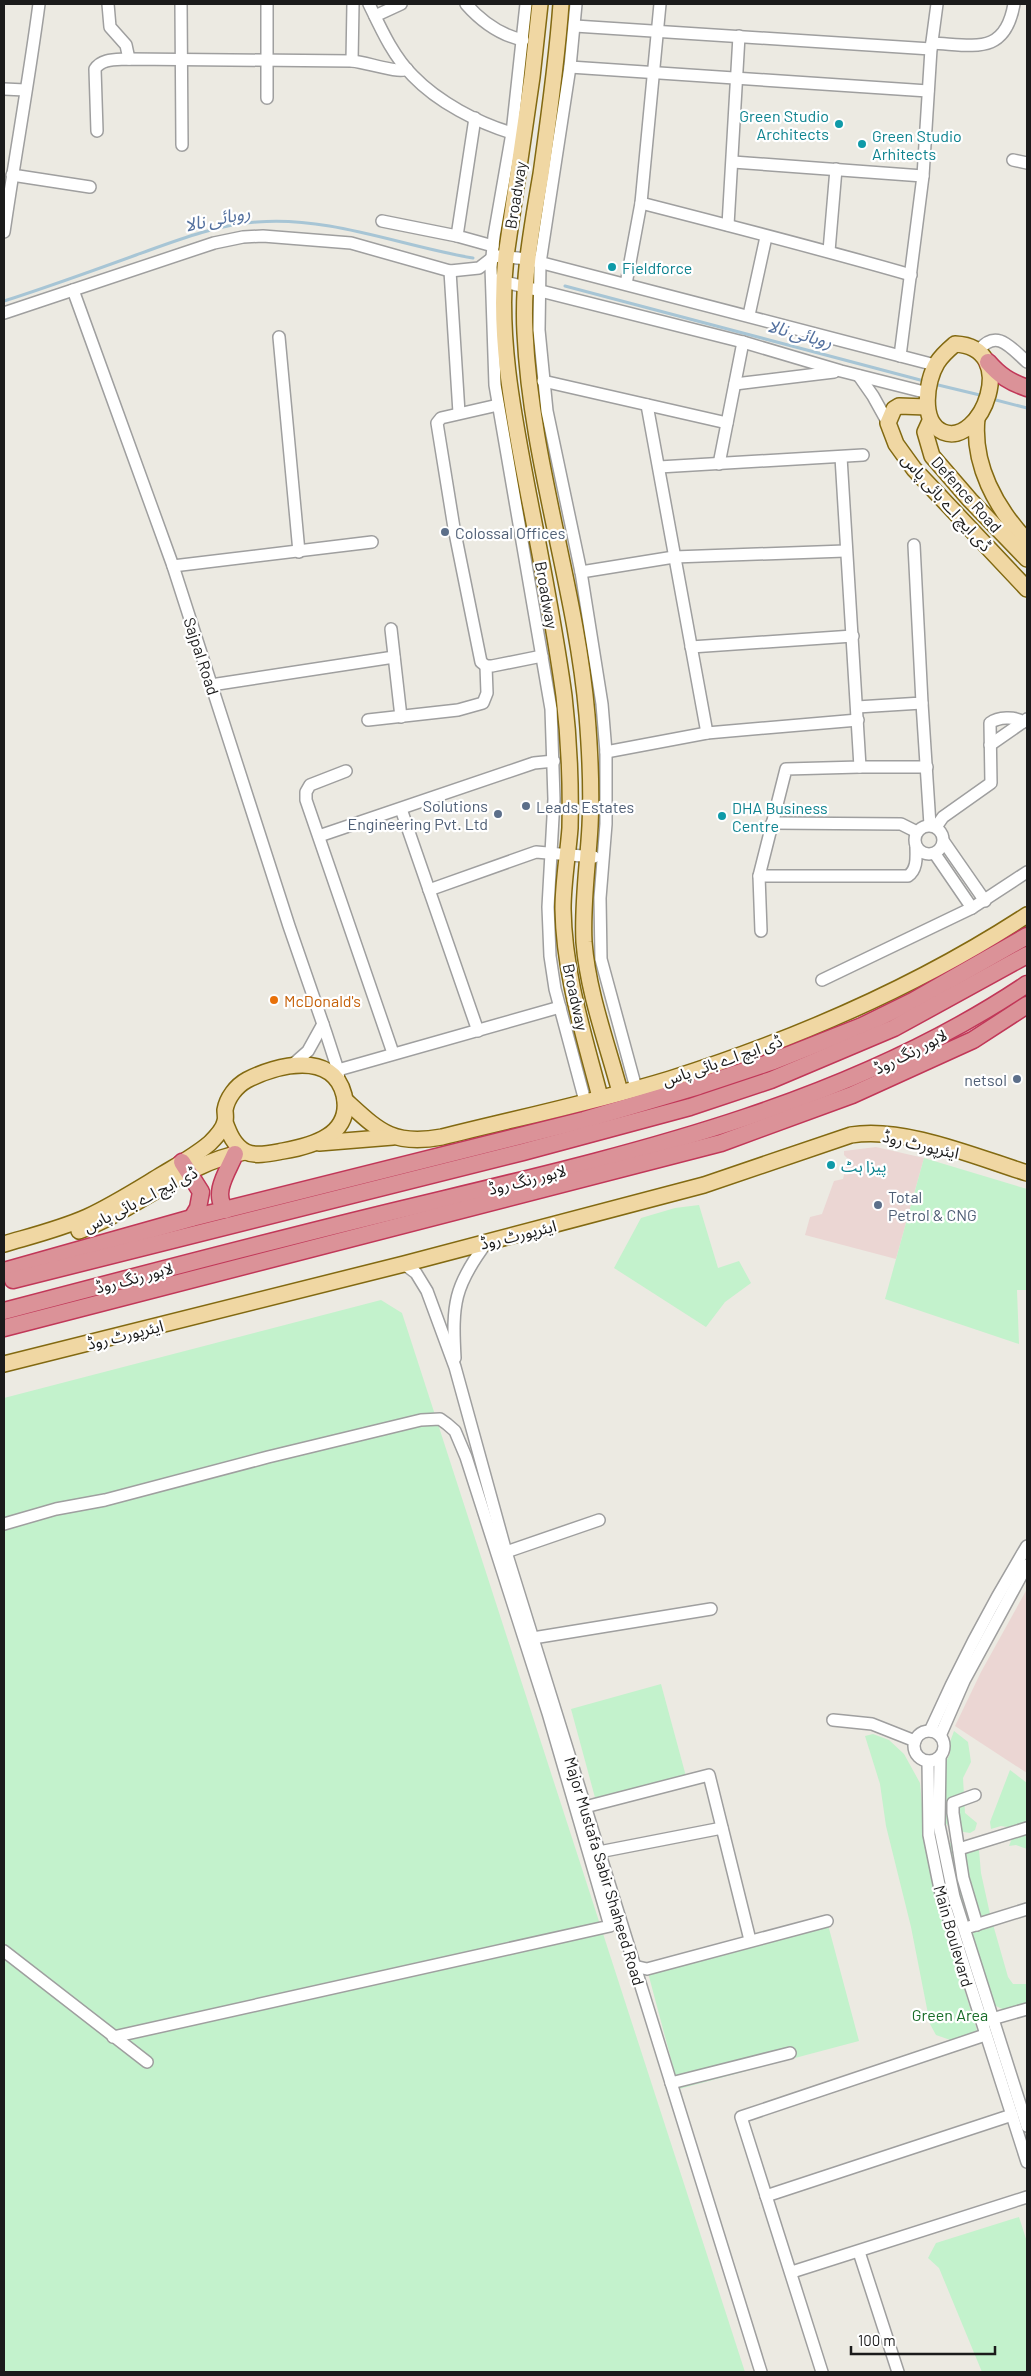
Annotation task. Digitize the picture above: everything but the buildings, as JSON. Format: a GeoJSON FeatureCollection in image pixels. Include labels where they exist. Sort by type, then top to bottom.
{"type":"FeatureCollection","features":[{"type":"Feature","properties":{"kind":"highway"},"geometry":{"type":"LineString","coordinates":[[984,356],[999,375],[1009,382],[1027,388]]}},
{"type":"Feature","properties":{"kind":"highway"},"geometry":{"type":"LineString","coordinates":[[4,1271],[192,1218],[584,1120],[770,1062],[862,1026],[913,1001],[1027,936]]}},
{"type":"Feature","properties":{"kind":"highway","name":"لاہور رنگ روڈ"},"geometry":{"type":"LineString","coordinates":[[4,1282],[504,1157],[690,1107],[771,1080],[894,1028],[1027,955]]}},
{"type":"Feature","properties":{"kind":"highway","name":"لاہور رنگ روڈ"},"geometry":{"type":"LineString","coordinates":[[4,1311],[374,1216],[574,1168],[718,1126],[874,1070],[924,1046],[1027,984]]}},
{"type":"Feature","properties":{"kind":"highway"},"geometry":{"type":"LineString","coordinates":[[4,1328],[721,1143],[852,1095],[973,1040],[1027,1006]]}},
{"type":"Feature","properties":{"kind":"highway"},"geometry":{"type":"LineString","coordinates":[[1005,1020],[1027,1010]]}},
{"type":"Feature","properties":{"kind":"highway"},"geometry":{"type":"LineString","coordinates":[[226,1210],[220,1203],[218,1194],[240,1153]]}},
{"type":"Feature","properties":{"kind":"highway"},"geometry":{"type":"LineString","coordinates":[[186,1168],[201,1192],[198,1208],[192,1218]]}},
{"type":"Feature","properties":{"kind":"main road","name":"Broadway"},"geometry":{"type":"LineString","coordinates":[[540,4],[532,77],[499,257],[497,279],[511,401],[564,697],[570,764],[563,909],[567,960],[592,1099]]}},
{"type":"Feature","properties":{"kind":"main road","name":"Broadway"},"geometry":{"type":"LineString","coordinates":[[561,4],[556,78],[532,288],[525,333],[529,382],[585,696],[590,778],[584,919],[585,955],[620,1092]]}},
{"type":"Feature","properties":{"kind":"main road"},"geometry":{"type":"LineString","coordinates":[[955,344],[969,345],[984,356],[990,374],[986,401],[977,418],[969,428],[957,434],[948,434],[940,431],[928,407],[935,365],[944,352],[955,344]]}},
{"type":"Feature","properties":{"kind":"main road"},"geometry":{"type":"LineString","coordinates":[[888,423],[894,409],[899,406],[928,407]]}},
{"type":"Feature","properties":{"kind":"main road","name":"Defence Road"},"geometry":{"type":"LineString","coordinates":[[928,407],[927,444],[938,465],[1027,559]]}},
{"type":"Feature","properties":{"kind":"main road","name":"Defence Road"},"geometry":{"type":"LineString","coordinates":[[977,418],[975,437],[978,455],[988,482],[1008,521],[1027,541]]}},
{"type":"Feature","properties":{"kind":"main road","name":"ڈی ایچ اے بائی پاس"},"geometry":{"type":"LineString","coordinates":[[888,423],[896,444],[914,468],[1027,590]]}},
{"type":"Feature","properties":{"kind":"main road","name":"ڈی ایچ اے بائی پاس"},"geometry":{"type":"LineString","coordinates":[[395,1137],[415,1140],[430,1139],[636,1088],[742,1054],[819,1025],[922,975],[1027,915]]}},
{"type":"Feature","properties":{"kind":"main road"},"geometry":{"type":"LineString","coordinates":[[317,1143],[330,1136],[337,1127],[343,1115],[345,1100],[339,1077],[316,1066],[290,1067],[255,1077],[238,1086],[226,1106],[225,1122],[240,1153],[278,1152],[317,1143],[380,1140],[395,1137]]}},
{"type":"Feature","properties":{"kind":"main road"},"geometry":{"type":"LineString","coordinates":[[345,1100],[374,1127],[395,1137]]}},
{"type":"Feature","properties":{"kind":"main road"},"geometry":{"type":"LineString","coordinates":[[4,1244],[87,1217],[186,1168],[225,1122]]}},
{"type":"Feature","properties":{"kind":"main road","name":"ایئرپورٹ روڈ"},"geometry":{"type":"LineString","coordinates":[[4,1364],[404,1264],[704,1185],[837,1138],[861,1133],[885,1134],[915,1139],[1027,1173]]}},
{"type":"Feature","properties":{"kind":"main road","name":"ڈی ایچ اے بائی پاس"},"geometry":{"type":"LineString","coordinates":[[4,1255],[89,1227],[186,1168],[240,1153]]}},
{"type":"Feature","properties":{"kind":"street"},"geometry":{"type":"LineString","coordinates":[[4,232],[25,90],[32,61],[39,4]]}},
{"type":"Feature","properties":{"kind":"street"},"geometry":{"type":"LineString","coordinates":[[108,4],[110,27],[126,45],[129,59]]}},
{"type":"Feature","properties":{"kind":"street"},"geometry":{"type":"LineString","coordinates":[[181,4],[182,145]]}},
{"type":"Feature","properties":{"kind":"street"},"geometry":{"type":"LineString","coordinates":[[267,98],[268,4]]}},
{"type":"Feature","properties":{"kind":"street"},"geometry":{"type":"LineString","coordinates":[[352,61],[353,4]]}},
{"type":"Feature","properties":{"kind":"street"},"geometry":{"type":"LineString","coordinates":[[369,4],[390,46],[407,69],[434,94],[475,118],[512,133]]}},
{"type":"Feature","properties":{"kind":"street"},"geometry":{"type":"LineString","coordinates":[[375,16],[401,4]]}},
{"type":"Feature","properties":{"kind":"street"},"geometry":{"type":"LineString","coordinates":[[466,4],[486,23],[502,33],[523,40]]}},
{"type":"Feature","properties":{"kind":"street"},"geometry":{"type":"LineString","coordinates":[[492,246],[512,133],[526,4]]}},
{"type":"Feature","properties":{"kind":"street"},"geometry":{"type":"LineString","coordinates":[[534,261],[570,66],[576,4]]}},
{"type":"Feature","properties":{"kind":"street"},"geometry":{"type":"LineString","coordinates":[[626,284],[640,203],[660,4]]}},
{"type":"Feature","properties":{"kind":"street"},"geometry":{"type":"LineString","coordinates":[[900,356],[923,176],[931,46],[937,4]]}},
{"type":"Feature","properties":{"kind":"street"},"geometry":{"type":"LineString","coordinates":[[575,26],[931,46],[976,45],[994,41],[1005,32],[1010,24],[1014,4]]}},
{"type":"Feature","properties":{"kind":"street"},"geometry":{"type":"LineString","coordinates":[[728,225],[739,36]]}},
{"type":"Feature","properties":{"kind":"street"},"geometry":{"type":"LineString","coordinates":[[97,131],[95,70],[98,64],[105,61],[129,59],[352,61],[367,62],[397,72],[407,69]]}},
{"type":"Feature","properties":{"kind":"street"},"geometry":{"type":"LineString","coordinates":[[570,66],[928,91]]}},
{"type":"Feature","properties":{"kind":"street"},"geometry":{"type":"LineString","coordinates":[[4,90],[25,90]]}},
{"type":"Feature","properties":{"kind":"street"},"geometry":{"type":"LineString","coordinates":[[457,236],[475,118]]}},
{"type":"Feature","properties":{"kind":"street"},"geometry":{"type":"LineString","coordinates":[[1013,160],[1027,162]]}},
{"type":"Feature","properties":{"kind":"street"},"geometry":{"type":"LineString","coordinates":[[733,162],[923,176]]}},
{"type":"Feature","properties":{"kind":"street"},"geometry":{"type":"LineString","coordinates":[[829,251],[836,169]]}},
{"type":"Feature","properties":{"kind":"street"},"geometry":{"type":"LineString","coordinates":[[12,176],[90,187]]}},
{"type":"Feature","properties":{"kind":"street"},"geometry":{"type":"LineString","coordinates":[[640,203],[728,225],[766,237],[829,251],[911,276]]}},
{"type":"Feature","properties":{"kind":"street"},"geometry":{"type":"LineString","coordinates":[[382,221],[457,236],[492,246],[499,257]]}},
{"type":"Feature","properties":{"kind":"street"},"geometry":{"type":"LineString","coordinates":[[4,313],[214,243],[243,237],[299,238],[351,243],[450,270],[479,268],[499,257],[534,261],[749,315],[935,365]]}},
{"type":"Feature","properties":{"kind":"street"},"geometry":{"type":"LineString","coordinates":[[749,315],[766,237]]}},
{"type":"Feature","properties":{"kind":"street"},"geometry":{"type":"LineString","coordinates":[[479,268],[497,279],[743,342],[859,376],[928,407]]}},
{"type":"Feature","properties":{"kind":"street"},"geometry":{"type":"LineString","coordinates":[[450,270],[459,413]]}},
{"type":"Feature","properties":{"kind":"street"},"geometry":{"type":"LineString","coordinates":[[497,279],[492,350],[498,405],[551,709],[554,761],[548,937],[555,989],[592,1099]]}},
{"type":"Feature","properties":{"kind":"street"},"geometry":{"type":"LineString","coordinates":[[532,288],[543,380],[581,572],[602,704],[606,752],[606,824],[599,925],[602,968],[636,1088]]}},
{"type":"Feature","properties":{"kind":"street","name":"Sajpal Road"},"geometry":{"type":"LineString","coordinates":[[73,290],[173,566],[339,1077]]}},
{"type":"Feature","properties":{"kind":"street"},"geometry":{"type":"LineString","coordinates":[[279,337],[299,552]]}},
{"type":"Feature","properties":{"kind":"street"},"geometry":{"type":"LineString","coordinates":[[984,356],[986,342],[997,340],[1006,344],[1027,362]]}},
{"type":"Feature","properties":{"kind":"street"},"geometry":{"type":"LineString","coordinates":[[719,464],[743,342]]}},
{"type":"Feature","properties":{"kind":"street"},"geometry":{"type":"LineString","coordinates":[[735,384],[841,371]]}},
{"type":"Feature","properties":{"kind":"street"},"geometry":{"type":"LineString","coordinates":[[859,376],[874,396],[888,423]]}},
{"type":"Feature","properties":{"kind":"street"},"geometry":{"type":"LineString","coordinates":[[543,380],[726,423]]}},
{"type":"Feature","properties":{"kind":"street"},"geometry":{"type":"LineString","coordinates":[[498,405],[441,418],[437,423],[437,429],[481,662],[486,666],[542,656]]}},
{"type":"Feature","properties":{"kind":"street"},"geometry":{"type":"LineString","coordinates":[[647,405],[707,733]]}},
{"type":"Feature","properties":{"kind":"street"},"geometry":{"type":"LineString","coordinates":[[659,467],[863,455]]}},
{"type":"Feature","properties":{"kind":"street"},"geometry":{"type":"LineString","coordinates":[[841,457],[860,767]]}},
{"type":"Feature","properties":{"kind":"street"},"geometry":{"type":"LineString","coordinates":[[173,566],[372,542]]}},
{"type":"Feature","properties":{"kind":"street"},"geometry":{"type":"LineString","coordinates":[[914,545],[922,702],[933,826],[943,836],[944,842],[985,900]]}},
{"type":"Feature","properties":{"kind":"street"},"geometry":{"type":"LineString","coordinates":[[581,572],[674,557],[846,551]]}},
{"type":"Feature","properties":{"kind":"street"},"geometry":{"type":"LineString","coordinates":[[391,629],[401,717]]}},
{"type":"Feature","properties":{"kind":"street"},"geometry":{"type":"LineString","coordinates":[[691,647],[853,636]]}},
{"type":"Feature","properties":{"kind":"street"},"geometry":{"type":"LineString","coordinates":[[211,685],[394,657]]}},
{"type":"Feature","properties":{"kind":"street"},"geometry":{"type":"LineString","coordinates":[[368,720],[458,710],[483,703],[486,693],[486,666]]}},
{"type":"Feature","properties":{"kind":"street"},"geometry":{"type":"LineString","coordinates":[[857,707],[922,702]]}},
{"type":"Feature","properties":{"kind":"street"},"geometry":{"type":"LineString","coordinates":[[759,876],[908,876],[913,873],[916,866],[917,832],[923,827],[933,826],[991,784],[988,728],[990,723],[994,720],[1013,718],[1025,721]]}},
{"type":"Feature","properties":{"kind":"street"},"geometry":{"type":"LineString","coordinates":[[606,752],[707,733],[858,720]]}},
{"type":"Feature","properties":{"kind":"street"},"geometry":{"type":"LineString","coordinates":[[990,745],[1025,721]]}},
{"type":"Feature","properties":{"kind":"street"},"geometry":{"type":"LineString","coordinates":[[319,836],[534,763],[554,761]]}},
{"type":"Feature","properties":{"kind":"street"},"geometry":{"type":"LineString","coordinates":[[761,932],[759,876],[786,769],[927,767]]}},
{"type":"Feature","properties":{"kind":"street"},"geometry":{"type":"LineString","coordinates":[[346,771],[310,785],[306,792],[306,800],[393,1053]]}},
{"type":"Feature","properties":{"kind":"street"},"geometry":{"type":"LineString","coordinates":[[401,809],[478,1031]]}},
{"type":"Feature","properties":{"kind":"street"},"geometry":{"type":"LineString","coordinates":[[772,823],[901,824],[917,832]]}},
{"type":"Feature","properties":{"kind":"street"},"geometry":{"type":"LineString","coordinates":[[916,846],[920,852],[927,855],[935,854],[944,842]]}},
{"type":"Feature","properties":{"kind":"street"},"geometry":{"type":"LineString","coordinates":[[429,890],[536,852],[603,858]]}},
{"type":"Feature","properties":{"kind":"street"},"geometry":{"type":"LineString","coordinates":[[935,854],[972,908]]}},
{"type":"Feature","properties":{"kind":"street"},"geometry":{"type":"LineString","coordinates":[[822,980],[972,908],[1027,872]]}},
{"type":"Feature","properties":{"kind":"street"},"geometry":{"type":"LineString","coordinates":[[339,1077],[393,1053],[560,1007]]}},
{"type":"Feature","properties":{"kind":"street"},"geometry":{"type":"LineString","coordinates":[[290,1067],[308,1051],[323,1024]]}},
{"type":"Feature","properties":{"kind":"street"},"geometry":{"type":"LineString","coordinates":[[456,1367],[453,1323],[455,1301],[467,1268],[487,1242]]}},
{"type":"Feature","properties":{"kind":"street"},"geometry":{"type":"LineString","coordinates":[[404,1264],[416,1273],[427,1291],[456,1367]]}},
{"type":"Feature","properties":{"kind":"street","name":"Major Mustafa Sabir Shaheed Road"},"geometry":{"type":"LineString","coordinates":[[456,1367],[506,1552],[761,2372]]}},
{"type":"Feature","properties":{"kind":"street"},"geometry":{"type":"LineString","coordinates":[[4,1524],[56,1509],[105,1500],[268,1456],[408,1423],[440,1419],[455,1431],[466,1457],[548,1713],[610,1926],[113,2037]]}},
{"type":"Feature","properties":{"kind":"street"},"geometry":{"type":"LineString","coordinates":[[506,1552],[599,1520]]}},
{"type":"Feature","properties":{"kind":"street"},"geometry":{"type":"LineString","coordinates":[[935,1734],[959,1664],[996,1596],[1027,1546]]}},
{"type":"Feature","properties":{"kind":"street"},"geometry":{"type":"LineString","coordinates":[[935,1734],[1027,1565]]}},
{"type":"Feature","properties":{"kind":"street"},"geometry":{"type":"LineString","coordinates":[[533,1638],[711,1609]]}},
{"type":"Feature","properties":{"kind":"street"},"geometry":{"type":"LineString","coordinates":[[833,1720],[872,1724],[915,1741]]}},
{"type":"Feature","properties":{"kind":"street"},"geometry":{"type":"LineString","coordinates":[[921,1734],[935,1734],[944,1747],[940,1757],[928,1761],[917,1754],[915,1741],[921,1734]]}},
{"type":"Feature","properties":{"kind":"street","name":"Main Boulevard"},"geometry":{"type":"LineString","coordinates":[[940,1757],[934,1834],[963,1929],[986,2020],[985,2035],[1027,2162]]}},
{"type":"Feature","properties":{"kind":"street","name":"Main Boulevard"},"geometry":{"type":"LineString","coordinates":[[928,1761],[941,1894],[986,2020],[1027,2126]]}},
{"type":"Feature","properties":{"kind":"street"},"geometry":{"type":"LineString","coordinates":[[585,1807],[709,1775],[750,1940]]}},
{"type":"Feature","properties":{"kind":"street"},"geometry":{"type":"LineString","coordinates":[[975,1795],[953,1803],[964,1878],[977,1925]]}},
{"type":"Feature","properties":{"kind":"street"},"geometry":{"type":"LineString","coordinates":[[599,1852],[722,1828]]}},
{"type":"Feature","properties":{"kind":"street"},"geometry":{"type":"LineString","coordinates":[[959,1848],[1027,1828]]}},
{"type":"Feature","properties":{"kind":"street"},"geometry":{"type":"LineString","coordinates":[[934,1834],[956,1833]]}},
{"type":"Feature","properties":{"kind":"street"},"geometry":{"type":"LineString","coordinates":[[963,1929],[1027,1908]]}},
{"type":"Feature","properties":{"kind":"street"},"geometry":{"type":"LineString","coordinates":[[634,1966],[647,1969],[827,1920]]}},
{"type":"Feature","properties":{"kind":"street"},"geometry":{"type":"LineString","coordinates":[[4,1951],[146,2062]]}},
{"type":"Feature","properties":{"kind":"street"},"geometry":{"type":"LineString","coordinates":[[986,2020],[1027,2009]]}},
{"type":"Feature","properties":{"kind":"street"},"geometry":{"type":"LineString","coordinates":[[822,2372],[792,2272],[741,2117],[985,2035]]}},
{"type":"Feature","properties":{"kind":"street"},"geometry":{"type":"LineString","coordinates":[[671,2083],[790,2053]]}},
{"type":"Feature","properties":{"kind":"street"},"geometry":{"type":"LineString","coordinates":[[766,2196],[1012,2115]]}},
{"type":"Feature","properties":{"kind":"street"},"geometry":{"type":"LineString","coordinates":[[792,2272],[1027,2198]]}},
{"type":"Feature","properties":{"kind":"street"},"geometry":{"type":"LineString","coordinates":[[859,2252],[898,2372]]}},
{"type":"Feature","properties":{"kind":"shaded area"},"geometry":{"type":"Polygon","coordinates":[[[876,1147],[924,1158],[896,1259],[805,1235],[810,1217],[822,1214],[834,1181],[843,1179],[848,1159],[844,1155],[844,1151],[876,1147]]]}},
{"type":"Feature","properties":{"kind":"shaded area"},"geometry":{"type":"Polygon","coordinates":[[[1027,1589],[1027,1773],[955,1726],[981,1672],[1027,1589]]]}},
{"type":"Feature","properties":{"kind":"green space"},"geometry":{"type":"Polygon","coordinates":[[[924,1158],[1027,1189],[1027,1290],[1017,1290],[1019,1344],[885,1299],[924,1158]]]}},
{"type":"Feature","properties":{"kind":"green space"},"geometry":{"type":"Polygon","coordinates":[[[699,1205],[718,1268],[739,1261],[751,1283],[725,1302],[706,1327],[614,1268],[641,1218],[675,1208],[699,1205]]]}},
{"type":"Feature","properties":{"kind":"green space"},"geometry":{"type":"Polygon","coordinates":[[[381,1300],[402,1313],[745,2372],[4,2372],[4,1398],[381,1300]]]}},
{"type":"Feature","properties":{"kind":"green space"},"geometry":{"type":"Polygon","coordinates":[[[661,1684],[687,1780],[597,1805],[571,1709],[661,1684]]]}},
{"type":"Feature","properties":{"kind":"green space"},"geometry":{"type":"Polygon","coordinates":[[[954,1731],[968,1742],[971,1762],[963,1778],[965,1813],[977,1823],[975,1830],[970,1833],[951,1830],[945,1822],[943,1815],[945,1763],[950,1754],[950,1742],[954,1731]]]}},
{"type":"Feature","properties":{"kind":"green space","name":"Green Area"},"geometry":{"type":"Polygon","coordinates":[[[873,1734],[889,1740],[904,1754],[920,1783],[926,1848],[934,1892],[977,2032],[956,2042],[936,2035],[930,2024],[911,1927],[886,1826],[880,1784],[865,1736],[873,1734]]]}},
{"type":"Feature","properties":{"kind":"green space"},"geometry":{"type":"Polygon","coordinates":[[[1010,1770],[1027,1783],[1027,1849],[1016,1845],[1009,1846],[1012,1838],[1007,1827],[1001,1826],[991,1829],[990,1822],[1010,1770]]]}},
{"type":"Feature","properties":{"kind":"green space"},"geometry":{"type":"Polygon","coordinates":[[[967,1842],[975,1844],[979,1850],[981,1873],[990,1914],[1008,1977],[1013,1984],[1027,1984],[1027,2005],[1004,2010],[994,2005],[964,1914],[947,1849],[950,1843],[967,1842]]]}},
{"type":"Feature","properties":{"kind":"green space"},"geometry":{"type":"Polygon","coordinates":[[[827,1921],[859,2041],[679,2089],[647,1969],[827,1921]]]}},
{"type":"Feature","properties":{"kind":"green space"},"geometry":{"type":"Polygon","coordinates":[[[1019,2217],[1027,2242],[1027,2372],[982,2372],[939,2268],[928,2258],[936,2243],[1019,2217]]]}},
{"type":"Feature","properties":{"kind":"waterway","name":"روہائی نالا"},"geometry":{"type":"LineString","coordinates":[[4,301],[195,234],[226,226],[257,222],[311,223],[365,233],[473,258]]}},
{"type":"Feature","properties":{"kind":"waterway","name":"روہائی نالا"},"geometry":{"type":"LineString","coordinates":[[565,286],[924,381]]}},
{"type":"Feature","properties":{"kind":"waterway","name":"روہائی نالا"},"geometry":{"type":"LineString","coordinates":[[934,384],[984,396]]}},
{"type":"Feature","properties":{"kind":"waterway","name":"روہائی نالا"},"geometry":{"type":"LineString","coordinates":[[992,399],[1027,408]]}},
{"type":"Feature","properties":{"kind":"place","name":"Green Studio Architects"},"geometry":{"type":"Point","coordinates":[839,124]}},
{"type":"Feature","properties":{"kind":"place","name":"Green Studio Arhitects"},"geometry":{"type":"Point","coordinates":[862,144]}},
{"type":"Feature","properties":{"kind":"place","name":"Fieldforce"},"geometry":{"type":"Point","coordinates":[612,267]}},
{"type":"Feature","properties":{"kind":"place","name":"Colossal Offices"},"geometry":{"type":"Point","coordinates":[445,532]}},
{"type":"Feature","properties":{"kind":"place","name":"Leads Estates"},"geometry":{"type":"Point","coordinates":[526,806]}},
{"type":"Feature","properties":{"kind":"place","name":"Solutions Engineering Pvt. Ltd"},"geometry":{"type":"Point","coordinates":[498,814]}},
{"type":"Feature","properties":{"kind":"place","name":"DHA Business Centre"},"geometry":{"type":"Point","coordinates":[722,816]}},
{"type":"Feature","properties":{"kind":"place","name":"McDonald's"},"geometry":{"type":"Point","coordinates":[274,1000]}},
{"type":"Feature","properties":{"kind":"place","name":"netsol"},"geometry":{"type":"Point","coordinates":[1017,1079]}},
{"type":"Feature","properties":{"kind":"place","name":"پیزا ہٹ"},"geometry":{"type":"Point","coordinates":[831,1165]}},
{"type":"Feature","properties":{"kind":"place","name":"Total Petrol & CNG"},"geometry":{"type":"Point","coordinates":[878,1205]}}]}
